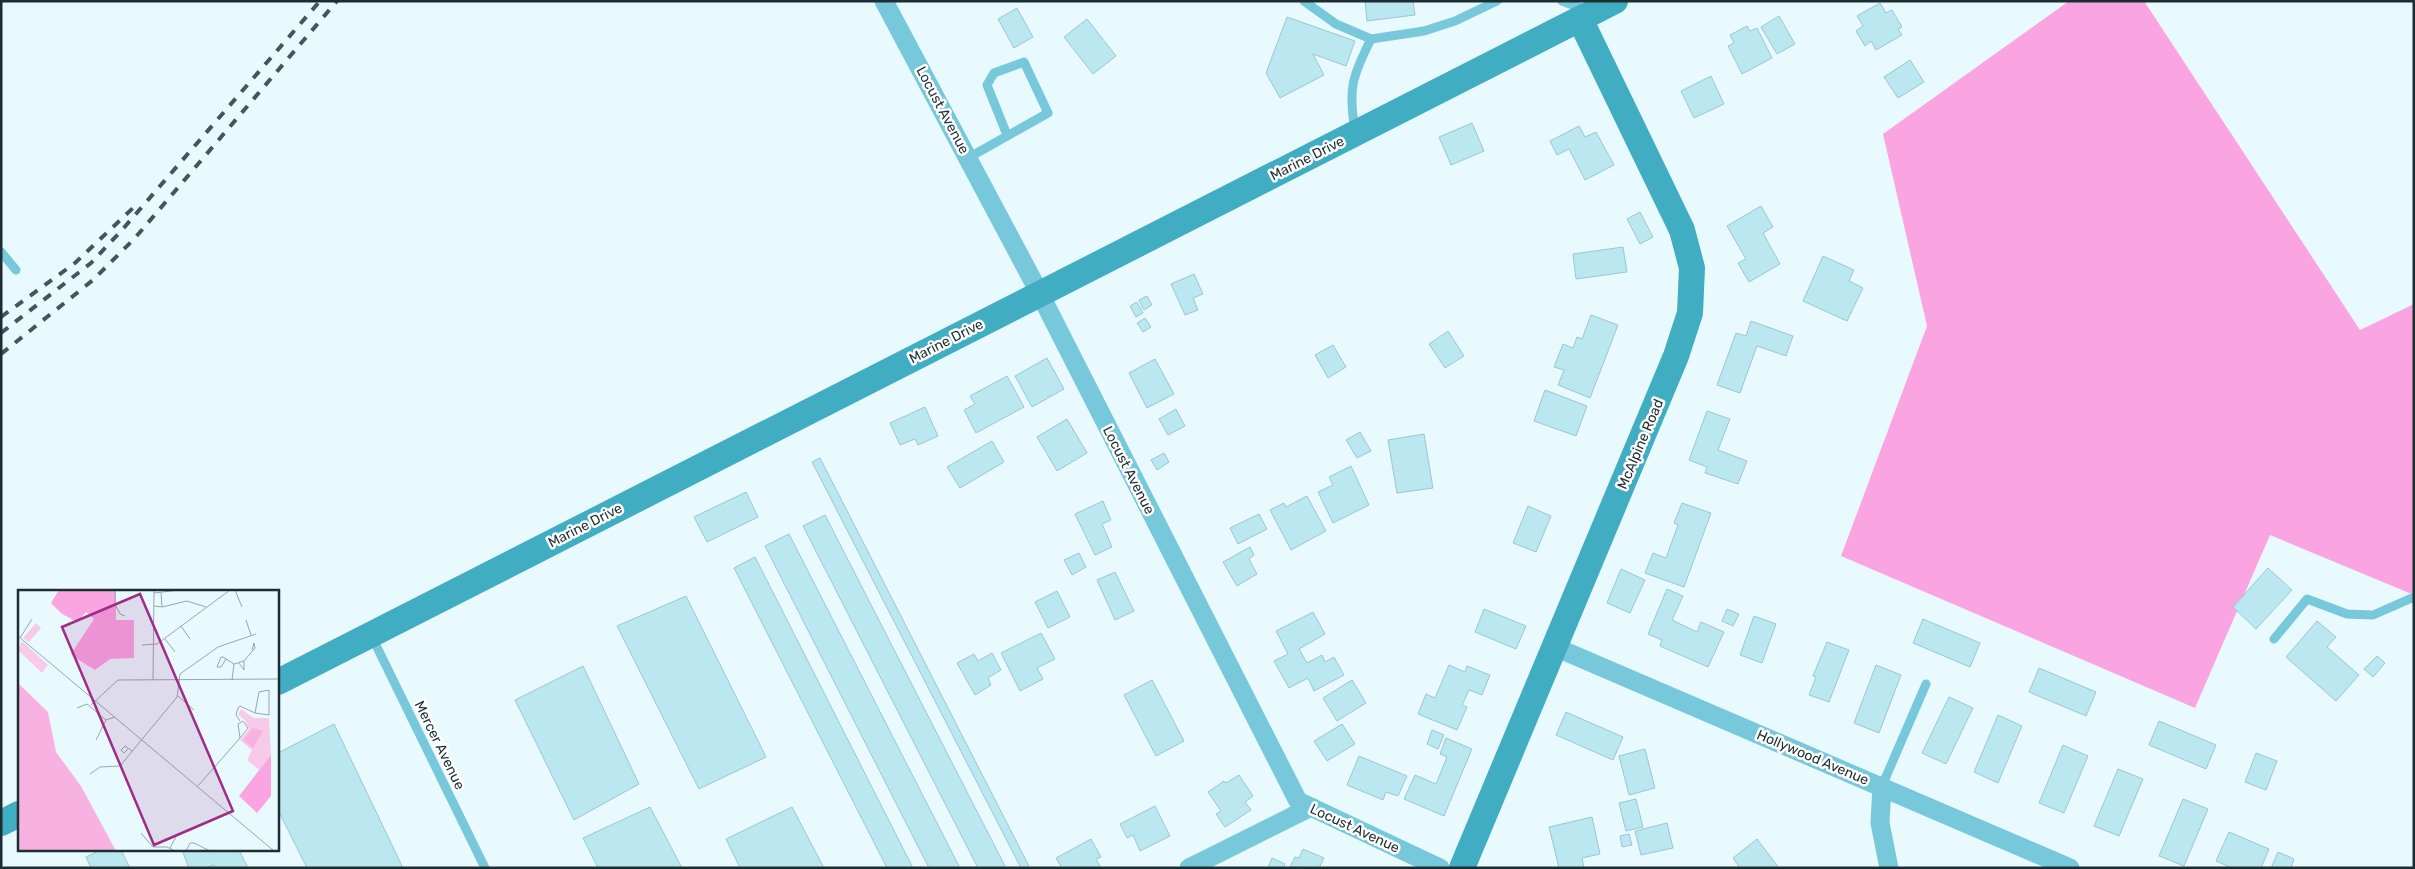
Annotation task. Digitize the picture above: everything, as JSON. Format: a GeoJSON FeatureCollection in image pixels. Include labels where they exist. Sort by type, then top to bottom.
{"type":"FeatureCollection","features":[{"type":"Feature","properties":{"kind":"main road","name":"Marine Drive"},"geometry":{"type":"LineString","coordinates":[[279,681],[1356,133],[1573,7],[1615,1]]}},
{"type":"Feature","properties":{"kind":"main road","name":"McAlpine Road"},"geometry":{"type":"LineString","coordinates":[[1462,868],[1676,356],[1690,313],[1692,268],[1682,230],[1573,7]]}},
{"type":"Feature","properties":{"kind":"main road"},"geometry":{"type":"LineString","coordinates":[[1,823],[18,814]]}},
{"type":"Feature","properties":{"kind":"street","name":"Locust Avenue"},"geometry":{"type":"LineString","coordinates":[[884,1],[1040,294],[1298,801],[1440,868]]}},
{"type":"Feature","properties":{"kind":"street","name":"Hollywood Avenue"},"geometry":{"type":"LineString","coordinates":[[1555,647],[2070,868]]}},
{"type":"Feature","properties":{"kind":"street"},"geometry":{"type":"LineString","coordinates":[[1882,786],[1880,823],[1889,868]]}},
{"type":"Feature","properties":{"kind":"street"},"geometry":{"type":"LineString","coordinates":[[1189,868],[1310,807]]}},
{"type":"Feature","properties":{"kind":"lane"},"geometry":{"type":"LineString","coordinates":[[1304,1],[1336,24],[1371,39],[1424,31],[1455,20],[1497,1]]}},
{"type":"Feature","properties":{"kind":"lane"},"geometry":{"type":"LineString","coordinates":[[1356,133],[1350,96],[1359,62],[1371,39]]}},
{"type":"Feature","properties":{"kind":"lane"},"geometry":{"type":"LineString","coordinates":[[968,158],[1048,113],[1024,62],[994,73],[986,85],[1007,135]]}},
{"type":"Feature","properties":{"kind":"lane"},"geometry":{"type":"LineString","coordinates":[[1,252],[16,270]]}},
{"type":"Feature","properties":{"kind":"lane"},"geometry":{"type":"LineString","coordinates":[[2274,638],[2307,599],[2347,614],[2373,615],[2414,597]]}},
{"type":"Feature","properties":{"kind":"lane","name":"Mercer Avenue"},"geometry":{"type":"LineString","coordinates":[[371,635],[485,868]]}},
{"type":"Feature","properties":{"kind":"lane"},"geometry":{"type":"LineString","coordinates":[[1882,786],[1926,684]]}},
{"type":"Feature","properties":{"kind":"shaded area"},"geometry":{"type":"Polygon","coordinates":[[[2069,1],[2144,1],[2360,330],[2414,304],[2414,595],[2270,535],[2195,708],[1841,556],[1927,326],[1883,134],[2069,1]]]}},
{"type":"Feature","properties":{"kind":"building"},"geometry":{"type":"Polygon","coordinates":[[[1365,1],[1413,1],[1415,15],[1367,21],[1365,1]]]}},
{"type":"Feature","properties":{"kind":"building"},"geometry":{"type":"Polygon","coordinates":[[[1880,3],[1886,13],[1892,10],[1902,27],[1898,29],[1902,35],[1876,50],[1871,41],[1865,46],[1856,31],[1863,26],[1857,16],[1880,3]]]}},
{"type":"Feature","properties":{"kind":"building"},"geometry":{"type":"Polygon","coordinates":[[[1017,8],[1033,37],[1014,48],[998,19],[1017,8]]]}},
{"type":"Feature","properties":{"kind":"building"},"geometry":{"type":"Polygon","coordinates":[[[1779,16],[1795,44],[1777,54],[1761,27],[1779,16]]]}},
{"type":"Feature","properties":{"kind":"building"},"geometry":{"type":"Polygon","coordinates":[[[1287,17],[1355,41],[1346,66],[1313,54],[1324,75],[1280,98],[1266,73],[1287,17]]]}},
{"type":"Feature","properties":{"kind":"building"},"geometry":{"type":"Polygon","coordinates":[[[1087,19],[1116,56],[1093,74],[1064,37],[1087,19]]]}},
{"type":"Feature","properties":{"kind":"building"},"geometry":{"type":"Polygon","coordinates":[[[1747,26],[1750,31],[1757,28],[1772,58],[1742,74],[1728,46],[1734,43],[1730,35],[1747,26]]]}},
{"type":"Feature","properties":{"kind":"building"},"geometry":{"type":"Polygon","coordinates":[[[1910,60],[1924,82],[1898,98],[1884,77],[1910,60]]]}},
{"type":"Feature","properties":{"kind":"building"},"geometry":{"type":"Polygon","coordinates":[[[1711,76],[1724,104],[1694,118],[1681,91],[1711,76]]]}},
{"type":"Feature","properties":{"kind":"building"},"geometry":{"type":"Polygon","coordinates":[[[1472,123],[1484,151],[1451,165],[1439,137],[1472,123]]]}},
{"type":"Feature","properties":{"kind":"building"},"geometry":{"type":"Polygon","coordinates":[[[1579,126],[1585,137],[1596,132],[1614,165],[1585,180],[1569,149],[1557,155],[1550,141],[1579,126]]]}},
{"type":"Feature","properties":{"kind":"building"},"geometry":{"type":"Polygon","coordinates":[[[1761,206],[1773,227],[1763,233],[1780,264],[1749,282],[1738,263],[1746,259],[1727,226],[1761,206]]]}},
{"type":"Feature","properties":{"kind":"building"},"geometry":{"type":"Polygon","coordinates":[[[1640,212],[1653,237],[1640,244],[1627,219],[1640,212]]]}},
{"type":"Feature","properties":{"kind":"building"},"geometry":{"type":"Polygon","coordinates":[[[1623,247],[1627,272],[1576,279],[1573,254],[1623,247]]]}},
{"type":"Feature","properties":{"kind":"building"},"geometry":{"type":"Polygon","coordinates":[[[1823,256],[1854,270],[1849,281],[1863,288],[1847,321],[1803,301],[1823,256]]]}},
{"type":"Feature","properties":{"kind":"building"},"geometry":{"type":"Polygon","coordinates":[[[1194,274],[1203,294],[1193,298],[1198,310],[1185,315],[1171,284],[1194,274]]]}},
{"type":"Feature","properties":{"kind":"building"},"geometry":{"type":"Polygon","coordinates":[[[1147,296],[1152,305],[1144,310],[1139,300],[1147,296]]]}},
{"type":"Feature","properties":{"kind":"building"},"geometry":{"type":"Polygon","coordinates":[[[1137,302],[1143,313],[1136,317],[1130,306],[1137,302]]]}},
{"type":"Feature","properties":{"kind":"building"},"geometry":{"type":"Polygon","coordinates":[[[1591,315],[1618,325],[1590,398],[1558,385],[1564,370],[1554,367],[1563,344],[1573,348],[1577,337],[1582,339],[1591,315]]]}},
{"type":"Feature","properties":{"kind":"building"},"geometry":{"type":"Polygon","coordinates":[[[1145,318],[1151,327],[1143,332],[1137,323],[1145,318]]]}},
{"type":"Feature","properties":{"kind":"building"},"geometry":{"type":"Polygon","coordinates":[[[1751,321],[1793,336],[1786,356],[1757,346],[1740,393],[1717,385],[1736,333],[1746,336],[1751,321]]]}},
{"type":"Feature","properties":{"kind":"building"},"geometry":{"type":"Polygon","coordinates":[[[1448,331],[1464,356],[1445,368],[1429,344],[1448,331]]]}},
{"type":"Feature","properties":{"kind":"building"},"geometry":{"type":"Polygon","coordinates":[[[1333,345],[1346,367],[1328,378],[1315,355],[1333,345]]]}},
{"type":"Feature","properties":{"kind":"building"},"geometry":{"type":"Polygon","coordinates":[[[1047,358],[1064,389],[1032,407],[1015,376],[1047,358]]]}},
{"type":"Feature","properties":{"kind":"building"},"geometry":{"type":"Polygon","coordinates":[[[1155,359],[1174,394],[1147,408],[1129,373],[1155,359]]]}},
{"type":"Feature","properties":{"kind":"building"},"geometry":{"type":"Polygon","coordinates":[[[1007,376],[1024,407],[976,433],[964,410],[975,404],[970,396],[1007,376]]]}},
{"type":"Feature","properties":{"kind":"building"},"geometry":{"type":"Polygon","coordinates":[[[1545,390],[1587,406],[1576,436],[1534,421],[1545,390]]]}},
{"type":"Feature","properties":{"kind":"building"},"geometry":{"type":"Polygon","coordinates":[[[925,407],[938,436],[918,445],[915,439],[900,445],[890,423],[925,407]]]}},
{"type":"Feature","properties":{"kind":"building"},"geometry":{"type":"Polygon","coordinates":[[[1176,409],[1185,426],[1168,435],[1159,419],[1176,409]]]}},
{"type":"Feature","properties":{"kind":"building"},"geometry":{"type":"Polygon","coordinates":[[[1707,411],[1730,419],[1718,450],[1747,461],[1738,484],[1705,473],[1707,467],[1689,460],[1707,411]]]}},
{"type":"Feature","properties":{"kind":"building"},"geometry":{"type":"Polygon","coordinates":[[[1067,419],[1087,453],[1057,471],[1037,437],[1067,419]]]}},
{"type":"Feature","properties":{"kind":"building"},"geometry":{"type":"Polygon","coordinates":[[[1360,432],[1371,451],[1357,458],[1346,440],[1360,432]]]}},
{"type":"Feature","properties":{"kind":"building"},"geometry":{"type":"Polygon","coordinates":[[[1424,434],[1433,488],[1397,493],[1388,440],[1424,434]]]}},
{"type":"Feature","properties":{"kind":"building"},"geometry":{"type":"Polygon","coordinates":[[[992,441],[1004,462],[960,488],[947,467],[992,441]]]}},
{"type":"Feature","properties":{"kind":"building"},"geometry":{"type":"Polygon","coordinates":[[[1164,453],[1169,462],[1157,470],[1151,460],[1164,453]]]}},
{"type":"Feature","properties":{"kind":"building"},"geometry":{"type":"Polygon","coordinates":[[[820,458],[1030,868],[1021,868],[812,462],[820,458]]]}},
{"type":"Feature","properties":{"kind":"building"},"geometry":{"type":"Polygon","coordinates":[[[1351,466],[1369,505],[1333,523],[1318,492],[1333,485],[1329,477],[1351,466]]]}},
{"type":"Feature","properties":{"kind":"building"},"geometry":{"type":"Polygon","coordinates":[[[746,492],[758,517],[707,542],[694,517],[746,492]]]}},
{"type":"Feature","properties":{"kind":"building"},"geometry":{"type":"Polygon","coordinates":[[[1307,496],[1326,531],[1291,550],[1270,510],[1284,503],[1286,507],[1307,496]]]}},
{"type":"Feature","properties":{"kind":"building"},"geometry":{"type":"Polygon","coordinates":[[[1103,501],[1111,520],[1102,524],[1112,547],[1095,555],[1075,514],[1103,501]]]}},
{"type":"Feature","properties":{"kind":"building"},"geometry":{"type":"Polygon","coordinates":[[[1682,503],[1711,513],[1684,587],[1645,573],[1653,553],[1666,558],[1678,525],[1674,523],[1682,503]]]}},
{"type":"Feature","properties":{"kind":"building"},"geometry":{"type":"Polygon","coordinates":[[[1528,506],[1551,516],[1536,552],[1513,543],[1528,506]]]}},
{"type":"Feature","properties":{"kind":"building"},"geometry":{"type":"Polygon","coordinates":[[[1259,514],[1267,529],[1238,544],[1230,528],[1259,514]]]}},
{"type":"Feature","properties":{"kind":"building"},"geometry":{"type":"Polygon","coordinates":[[[825,515],[1006,868],[978,868],[803,526],[825,515]]]}},
{"type":"Feature","properties":{"kind":"building"},"geometry":{"type":"Polygon","coordinates":[[[789,534],[960,868],[929,868],[765,546],[789,534]]]}},
{"type":"Feature","properties":{"kind":"building"},"geometry":{"type":"Polygon","coordinates":[[[1250,547],[1254,555],[1249,559],[1257,574],[1237,586],[1223,562],[1250,547]]]}},
{"type":"Feature","properties":{"kind":"building"},"geometry":{"type":"Polygon","coordinates":[[[1079,553],[1086,567],[1072,575],[1064,560],[1079,553]]]}},
{"type":"Feature","properties":{"kind":"building"},"geometry":{"type":"Polygon","coordinates":[[[755,557],[913,868],[887,868],[734,568],[755,557]]]}},
{"type":"Feature","properties":{"kind":"building"},"geometry":{"type":"Polygon","coordinates":[[[2268,568],[2292,590],[2256,629],[2233,607],[2268,568]]]}},
{"type":"Feature","properties":{"kind":"building"},"geometry":{"type":"Polygon","coordinates":[[[1621,569],[1645,580],[1630,613],[1607,603],[1621,569]]]}},
{"type":"Feature","properties":{"kind":"building"},"geometry":{"type":"Polygon","coordinates":[[[1115,572],[1134,611],[1115,620],[1097,580],[1115,572]]]}},
{"type":"Feature","properties":{"kind":"building"},"geometry":{"type":"Polygon","coordinates":[[[1667,589],[1683,596],[1672,620],[1697,632],[1701,622],[1724,632],[1708,667],[1660,646],[1662,640],[1648,634],[1667,589]]]}},
{"type":"Feature","properties":{"kind":"building"},"geometry":{"type":"Polygon","coordinates":[[[1057,591],[1070,617],[1048,628],[1035,602],[1057,591]]]}},
{"type":"Feature","properties":{"kind":"building"},"geometry":{"type":"Polygon","coordinates":[[[686,596],[766,757],[699,789],[617,626],[686,596]]]}},
{"type":"Feature","properties":{"kind":"building"},"geometry":{"type":"Polygon","coordinates":[[[1484,609],[1526,626],[1516,649],[1475,632],[1484,609]]]}},
{"type":"Feature","properties":{"kind":"building"},"geometry":{"type":"Polygon","coordinates":[[[1727,609],[1739,614],[1733,626],[1722,621],[1727,609]]]}},
{"type":"Feature","properties":{"kind":"building"},"geometry":{"type":"Polygon","coordinates":[[[1313,612],[1325,634],[1299,649],[1307,663],[1322,655],[1325,662],[1334,657],[1344,675],[1314,691],[1308,678],[1289,688],[1274,661],[1288,654],[1276,631],[1313,612]]]}},
{"type":"Feature","properties":{"kind":"building"},"geometry":{"type":"Polygon","coordinates":[[[1754,616],[1776,624],[1762,663],[1740,655],[1754,616]]]}},
{"type":"Feature","properties":{"kind":"building"},"geometry":{"type":"Polygon","coordinates":[[[1923,619],[1980,643],[1970,667],[1913,643],[1923,619]]]}},
{"type":"Feature","properties":{"kind":"building"},"geometry":{"type":"Polygon","coordinates":[[[2317,621],[2336,637],[2327,647],[2359,675],[2336,701],[2286,657],[2317,621]]]}},
{"type":"Feature","properties":{"kind":"building"},"geometry":{"type":"Polygon","coordinates":[[[1041,633],[1055,659],[1037,668],[1043,679],[1020,691],[1001,653],[1041,633]]]}},
{"type":"Feature","properties":{"kind":"building"},"geometry":{"type":"Polygon","coordinates":[[[1827,642],[1849,650],[1829,702],[1809,695],[1816,677],[1813,676],[1827,642]]]}},
{"type":"Feature","properties":{"kind":"building"},"geometry":{"type":"Polygon","coordinates":[[[992,653],[1001,670],[988,678],[991,685],[975,695],[957,663],[974,654],[978,661],[992,653]]]}},
{"type":"Feature","properties":{"kind":"building"},"geometry":{"type":"Polygon","coordinates":[[[2377,656],[2385,663],[2373,677],[2364,669],[2377,656]]]}},
{"type":"Feature","properties":{"kind":"building"},"geometry":{"type":"Polygon","coordinates":[[[1449,665],[1465,672],[1467,666],[1490,675],[1482,695],[1469,690],[1462,705],[1467,707],[1457,730],[1418,714],[1426,694],[1435,698],[1449,665]]]}},
{"type":"Feature","properties":{"kind":"building"},"geometry":{"type":"Polygon","coordinates":[[[1876,665],[1901,675],[1879,733],[1854,723],[1876,665]]]}},
{"type":"Feature","properties":{"kind":"building"},"geometry":{"type":"Polygon","coordinates":[[[583,666],[639,784],[574,820],[515,700],[583,666]]]}},
{"type":"Feature","properties":{"kind":"building"},"geometry":{"type":"Polygon","coordinates":[[[2039,668],[2096,692],[2086,716],[2029,692],[2039,668]]]}},
{"type":"Feature","properties":{"kind":"building"},"geometry":{"type":"Polygon","coordinates":[[[1152,680],[1184,741],[1156,756],[1124,695],[1152,680]]]}},
{"type":"Feature","properties":{"kind":"building"},"geometry":{"type":"Polygon","coordinates":[[[1352,680],[1366,703],[1337,721],[1323,698],[1352,680]]]}},
{"type":"Feature","properties":{"kind":"building"},"geometry":{"type":"Polygon","coordinates":[[[1949,697],[1973,708],[1946,764],[1922,753],[1949,697]]]}},
{"type":"Feature","properties":{"kind":"building"},"geometry":{"type":"Polygon","coordinates":[[[1566,712],[1623,737],[1613,760],[1556,735],[1566,712]]]}},
{"type":"Feature","properties":{"kind":"building"},"geometry":{"type":"Polygon","coordinates":[[[1998,715],[2022,726],[1998,783],[1974,772],[1998,715]]]}},
{"type":"Feature","properties":{"kind":"building"},"geometry":{"type":"Polygon","coordinates":[[[2159,721],[2216,745],[2206,769],[2149,745],[2159,721]]]}},
{"type":"Feature","properties":{"kind":"building"},"geometry":{"type":"Polygon","coordinates":[[[334,724],[403,868],[307,868],[279,812],[279,752],[334,724]]]}},
{"type":"Feature","properties":{"kind":"building"},"geometry":{"type":"Polygon","coordinates":[[[1342,724],[1355,744],[1327,761],[1314,741],[1342,724]]]}},
{"type":"Feature","properties":{"kind":"building"},"geometry":{"type":"Polygon","coordinates":[[[1432,730],[1444,735],[1438,749],[1427,744],[1432,730]]]}},
{"type":"Feature","properties":{"kind":"building"},"geometry":{"type":"Polygon","coordinates":[[[1446,738],[1472,749],[1444,816],[1404,799],[1415,775],[1436,784],[1447,757],[1440,754],[1446,738]]]}},
{"type":"Feature","properties":{"kind":"building"},"geometry":{"type":"Polygon","coordinates":[[[2063,745],[2088,756],[2064,813],[2039,803],[2063,745]]]}},
{"type":"Feature","properties":{"kind":"building"},"geometry":{"type":"Polygon","coordinates":[[[1645,749],[1655,788],[1629,795],[1619,756],[1645,749]]]}},
{"type":"Feature","properties":{"kind":"building"},"geometry":{"type":"Polygon","coordinates":[[[2256,753],[2277,761],[2266,790],[2245,782],[2256,753]]]}},
{"type":"Feature","properties":{"kind":"building"},"geometry":{"type":"Polygon","coordinates":[[[1359,756],[1407,776],[1398,796],[1386,792],[1383,800],[1347,785],[1359,756]]]}},
{"type":"Feature","properties":{"kind":"building"},"geometry":{"type":"Polygon","coordinates":[[[2118,769],[2143,779],[2119,836],[2094,826],[2118,769]]]}},
{"type":"Feature","properties":{"kind":"building"},"geometry":{"type":"Polygon","coordinates":[[[1239,775],[1253,796],[1245,802],[1251,810],[1225,827],[1216,814],[1221,811],[1208,792],[1224,781],[1226,783],[1239,775]]]}},
{"type":"Feature","properties":{"kind":"building"},"geometry":{"type":"Polygon","coordinates":[[[1636,799],[1643,827],[1626,831],[1619,803],[1636,799]]]}},
{"type":"Feature","properties":{"kind":"building"},"geometry":{"type":"Polygon","coordinates":[[[2183,799],[2208,809],[2184,866],[2159,856],[2183,799]]]}},
{"type":"Feature","properties":{"kind":"building"},"geometry":{"type":"Polygon","coordinates":[[[1155,806],[1170,836],[1140,851],[1133,835],[1127,838],[1120,824],[1155,806]]]}},
{"type":"Feature","properties":{"kind":"building"},"geometry":{"type":"Polygon","coordinates":[[[650,807],[682,868],[598,868],[583,838],[650,807]]]}},
{"type":"Feature","properties":{"kind":"building"},"geometry":{"type":"Polygon","coordinates":[[[792,807],[824,868],[740,868],[726,839],[792,807]]]}},
{"type":"Feature","properties":{"kind":"building"},"geometry":{"type":"Polygon","coordinates":[[[1592,817],[1600,854],[1582,858],[1584,868],[1559,868],[1549,827],[1592,817]]]}},
{"type":"Feature","properties":{"kind":"building"},"geometry":{"type":"Polygon","coordinates":[[[1667,823],[1673,848],[1641,855],[1635,831],[1667,823]]]}},
{"type":"Feature","properties":{"kind":"building"},"geometry":{"type":"Polygon","coordinates":[[[2229,832],[2269,849],[2261,868],[2232,868],[2216,861],[2229,832]]]}},
{"type":"Feature","properties":{"kind":"building"},"geometry":{"type":"Polygon","coordinates":[[[1629,834],[1632,845],[1622,847],[1620,836],[1629,834]]]}},
{"type":"Feature","properties":{"kind":"building"},"geometry":{"type":"Polygon","coordinates":[[[1091,839],[1101,857],[1096,859],[1101,868],[1062,868],[1056,858],[1091,839]]]}},
{"type":"Feature","properties":{"kind":"building"},"geometry":{"type":"Polygon","coordinates":[[[1757,839],[1779,868],[1740,868],[1733,858],[1757,839]]]}},
{"type":"Feature","properties":{"kind":"building"},"geometry":{"type":"Polygon","coordinates":[[[1303,849],[1324,858],[1319,868],[1290,867],[1295,857],[1299,858],[1303,849]]]}},
{"type":"Feature","properties":{"kind":"building"},"geometry":{"type":"Polygon","coordinates":[[[97,852],[122,852],[130,868],[91,868],[86,857],[97,852]]]}},
{"type":"Feature","properties":{"kind":"building"},"geometry":{"type":"Polygon","coordinates":[[[183,852],[240,852],[248,868],[215,868],[214,865],[206,868],[189,868],[183,852]]]}},
{"type":"Feature","properties":{"kind":"building"},"geometry":{"type":"Polygon","coordinates":[[[2278,852],[2294,859],[2291,868],[2271,868],[2278,852]]]}},
{"type":"Feature","properties":{"kind":"building"},"geometry":{"type":"Polygon","coordinates":[[[1272,858],[1285,864],[1283,868],[1268,868],[1272,858]]]}},
{"type":"Feature","properties":{"kind":"railway"},"geometry":{"type":"LineString","coordinates":[[1,333],[91,263],[122,230],[320,1]]}},
{"type":"Feature","properties":{"kind":"railway"},"geometry":{"type":"LineString","coordinates":[[1,354],[93,280],[135,238],[337,1]]}},
{"type":"Feature","properties":{"kind":"railway"},"geometry":{"type":"LineString","coordinates":[[1,317],[75,263],[134,207]]}}]}
